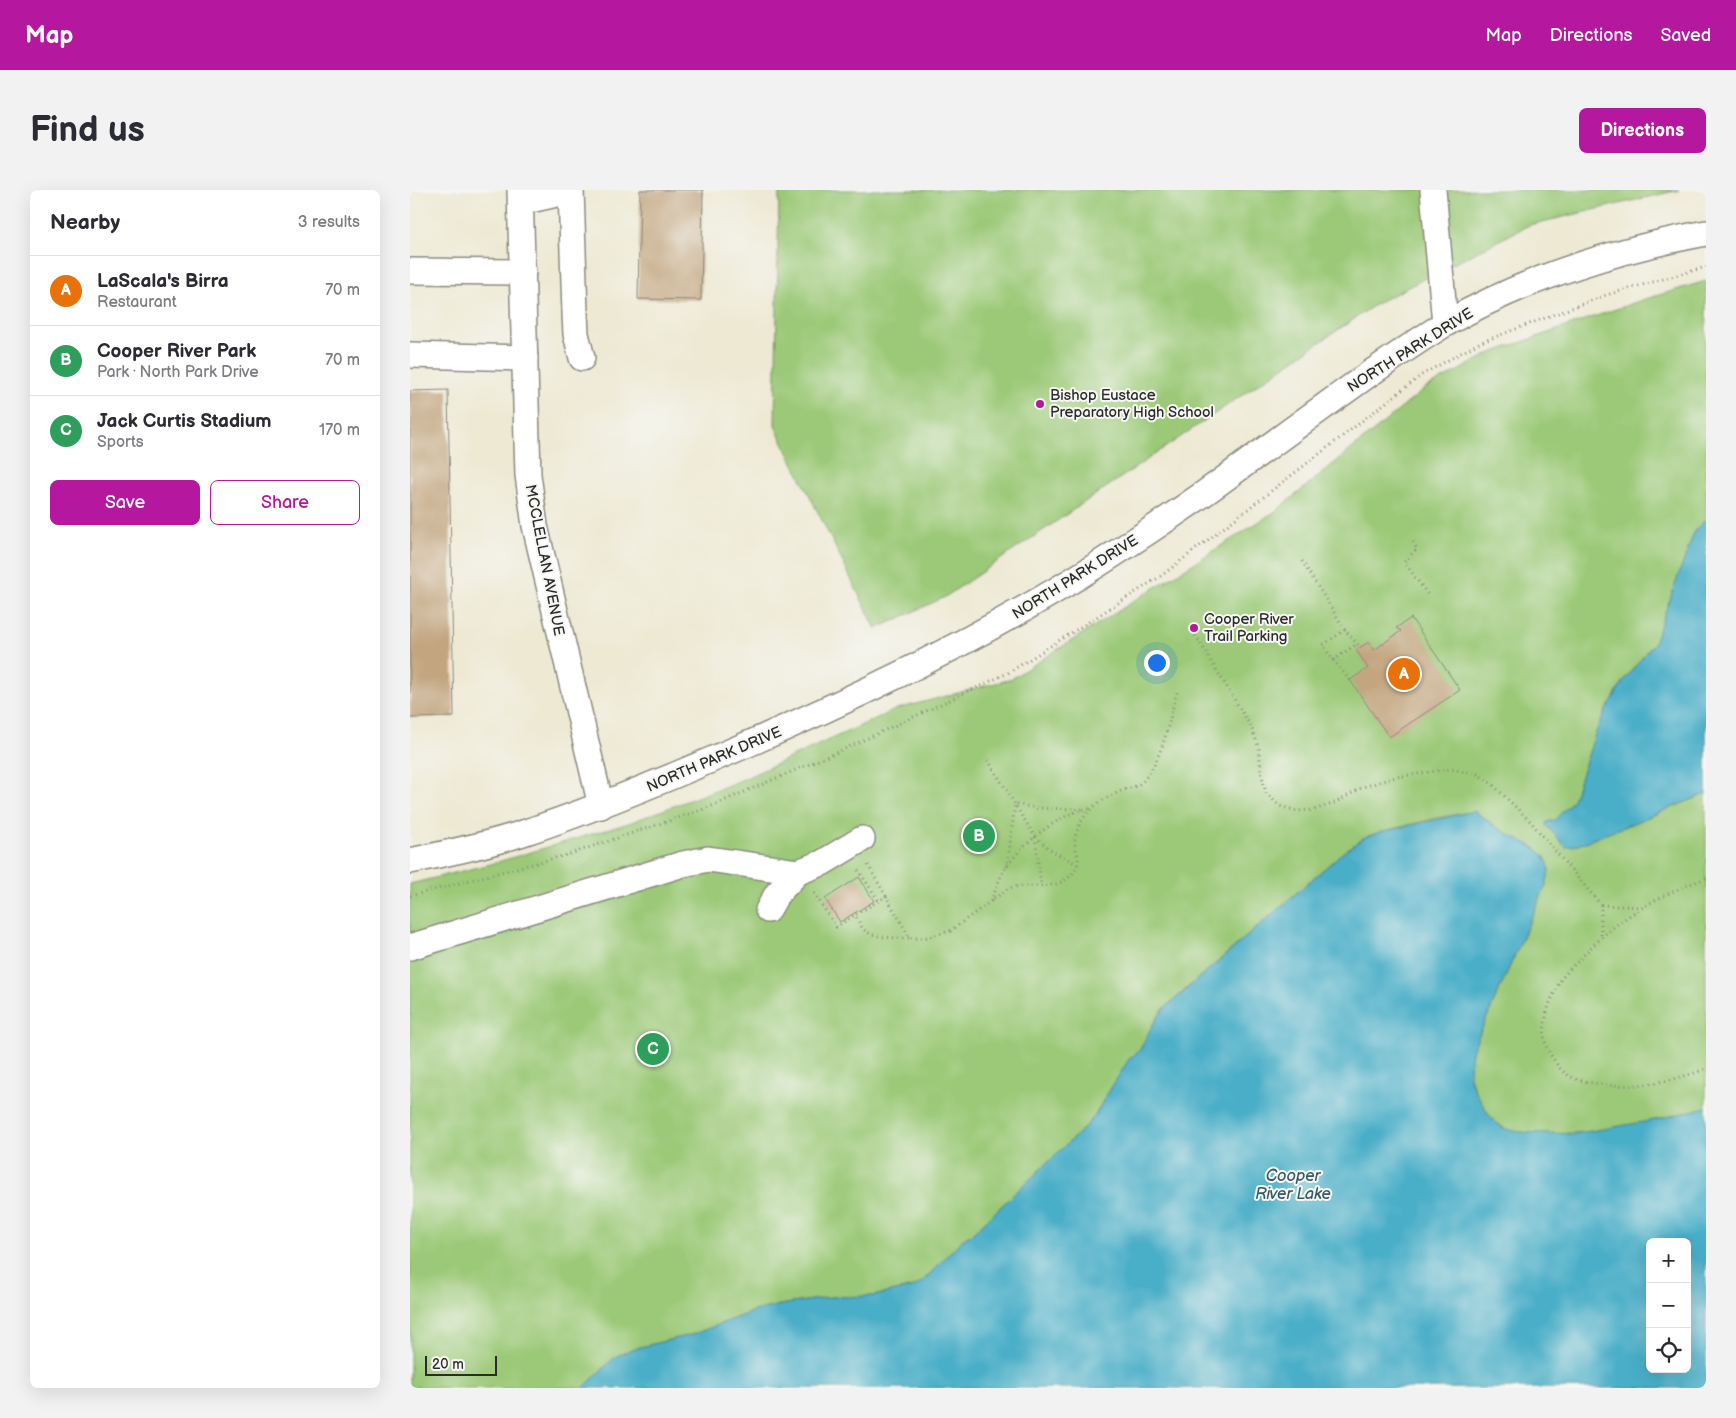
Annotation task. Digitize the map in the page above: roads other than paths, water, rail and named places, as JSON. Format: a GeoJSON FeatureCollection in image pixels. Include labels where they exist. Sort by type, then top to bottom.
{"type":"FeatureCollection","features":[{"type":"Feature","properties":{"kind":"street"},"geometry":{"type":"LineString","coordinates":[[520,196],[570,190],[574,313],[576,334],[582,358]]}},
{"type":"Feature","properties":{"kind":"street"},"geometry":{"type":"LineString","coordinates":[[1433,190],[1445,324]]}},
{"type":"Feature","properties":{"kind":"street","name":"MCCLELLAN AVENUE"},"geometry":{"type":"LineString","coordinates":[[520,196],[528,475],[536,526],[601,806]]}},
{"type":"Feature","properties":{"kind":"street","name":"NORTH PARK DRIVE"},"geometry":{"type":"LineString","coordinates":[[410,861],[519,834],[601,806],[779,732],[862,694],[1017,613],[1095,566],[1166,520],[1239,469],[1313,413],[1445,324],[1501,296],[1570,267],[1640,247],[1706,234]]}},
{"type":"Feature","properties":{"kind":"street"},"geometry":{"type":"LineString","coordinates":[[410,271],[523,272]]}},
{"type":"Feature","properties":{"kind":"street"},"geometry":{"type":"LineString","coordinates":[[410,355],[525,358]]}},
{"type":"Feature","properties":{"kind":"street"},"geometry":{"type":"LineString","coordinates":[[768,910],[777,894],[798,872],[822,863],[862,839]]}},
{"type":"Feature","properties":{"kind":"street"},"geometry":{"type":"LineString","coordinates":[[410,946],[684,864],[708,859],[798,872]]}},
{"type":"Feature","properties":{"kind":"water"},"geometry":{"type":"Polygon","coordinates":[[[1706,521],[1706,794],[1578,845],[1566,847],[1546,825],[1547,822],[1555,820],[1573,800],[1596,732],[1605,712],[1625,679],[1654,643],[1695,530],[1706,521]]]}},
{"type":"Feature","properties":{"kind":"water","name":"Cooper River Lake"},"geometry":{"type":"Polygon","coordinates":[[[1474,811],[1502,831],[1539,851],[1547,862],[1549,872],[1546,885],[1472,1051],[1469,1076],[1488,1114],[1497,1123],[1505,1129],[1520,1132],[1574,1134],[1660,1119],[1706,1107],[1706,1388],[583,1388],[615,1357],[632,1349],[694,1334],[754,1311],[831,1297],[873,1296],[914,1287],[922,1282],[962,1240],[972,1234],[1085,1127],[1096,1114],[1129,1059],[1140,1050],[1152,1026],[1163,1010],[1341,854],[1363,838],[1380,832],[1474,811]]]}},
{"type":"Feature","properties":{"kind":"place","name":"Bishop Eustace Preparatory High School"},"geometry":{"type":"Point","coordinates":[1040,404]}},
{"type":"Feature","properties":{"kind":"place","name":"Cooper River Trail Parking"},"geometry":{"type":"Point","coordinates":[1194,628]}},
{"type":"Feature","properties":{"kind":"place","name":"LaScala's Birra"},"geometry":{"type":"Point","coordinates":[1404,674]}},
{"type":"Feature","properties":{"kind":"place","name":"Cooper River Park"},"geometry":{"type":"Point","coordinates":[979,836]}},
{"type":"Feature","properties":{"kind":"place","name":"Jack Curtis Stadium"},"geometry":{"type":"Point","coordinates":[653,1049]}}]}
